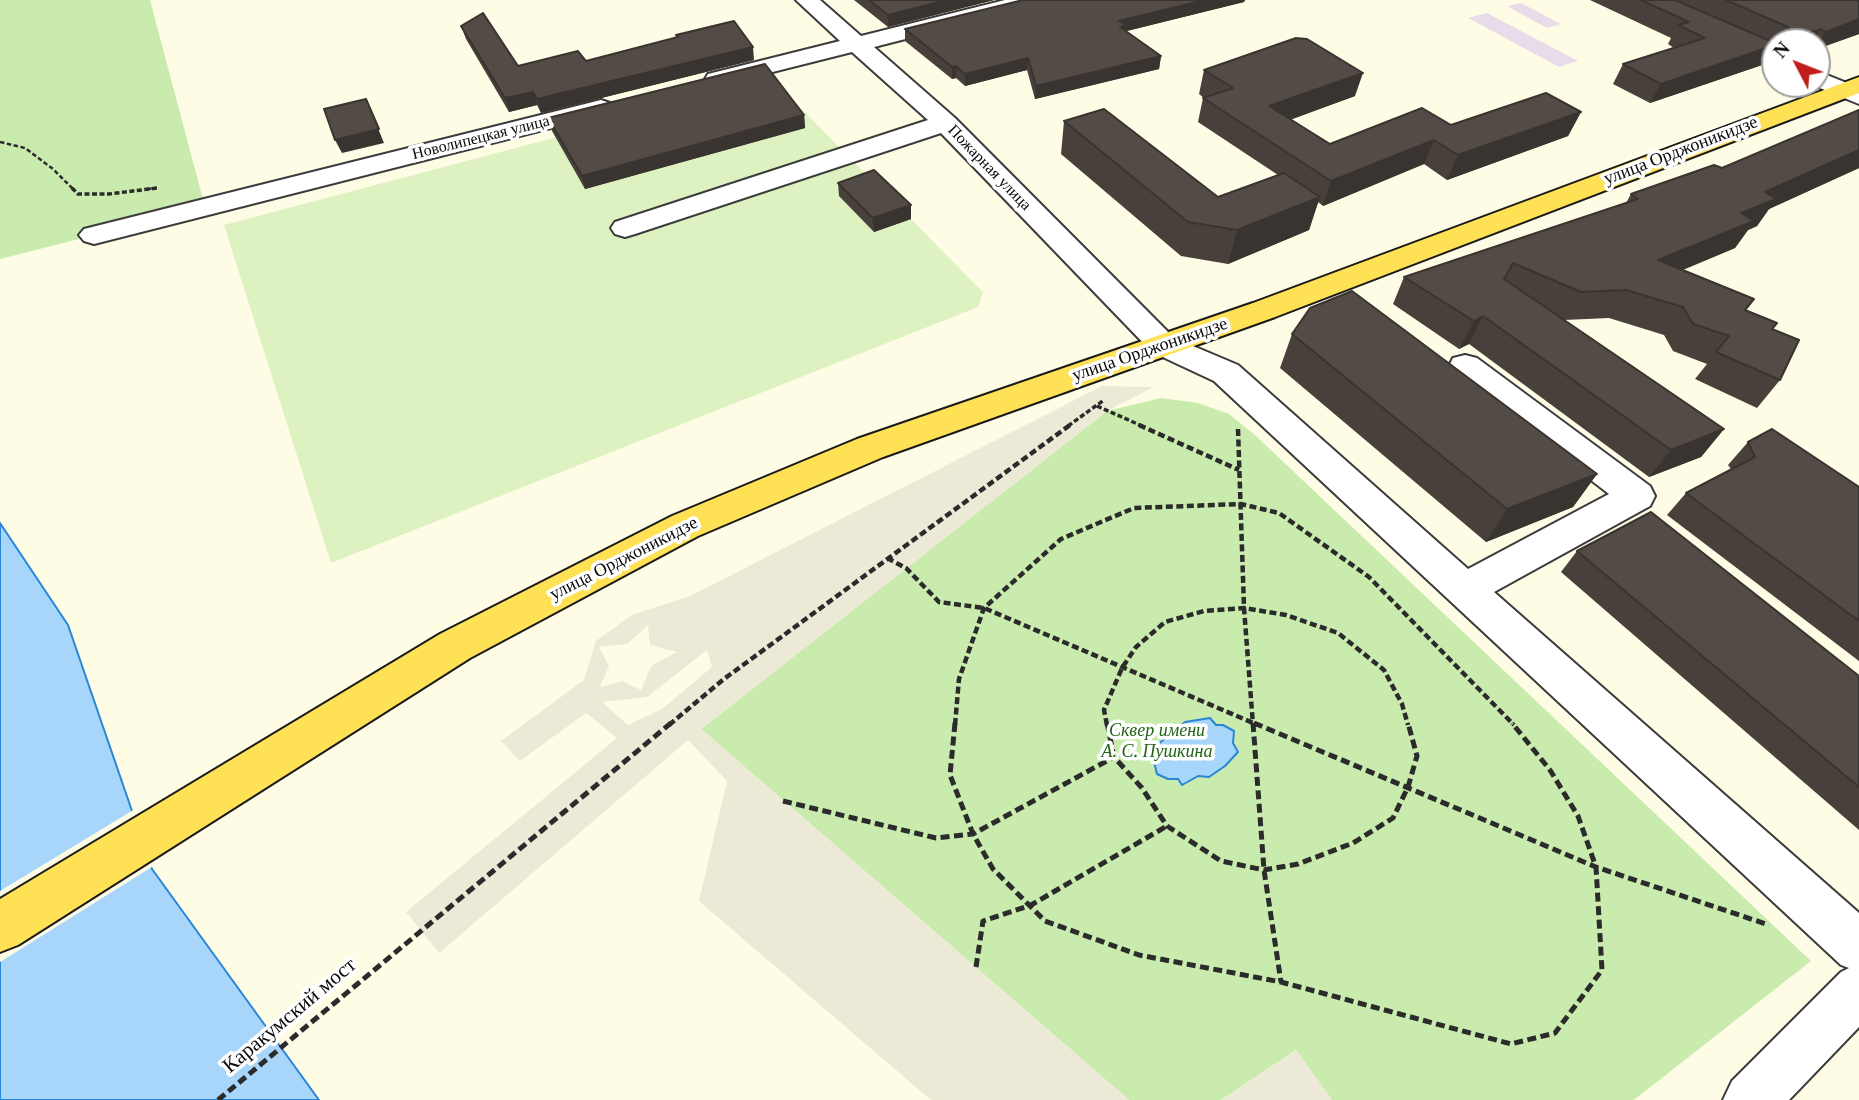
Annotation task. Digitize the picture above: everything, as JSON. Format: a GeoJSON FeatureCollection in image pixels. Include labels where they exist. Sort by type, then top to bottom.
{"type":"FeatureCollection","features":[{"type":"Feature","properties":{"kind":"main road","name":"улица Орджоникидзе"},"geometry":{"type":"LineString","coordinates":[[0,927],[455,646],[698,521],[870,448],[1264,310],[1854,90]]}},
{"type":"Feature","properties":{"kind":"street","name":"Пожарная улица"},"geometry":{"type":"LineString","coordinates":[[807,0],[946,123],[1163,345]]}},
{"type":"Feature","properties":{"kind":"street"},"geometry":{"type":"LineString","coordinates":[[694,85],[1031,0]]}},
{"type":"Feature","properties":{"kind":"street"},"geometry":{"type":"LineString","coordinates":[[1648,0],[1761,52]]}},
{"type":"Feature","properties":{"kind":"street"},"geometry":{"type":"LineString","coordinates":[[1831,83],[1854,90]]}},
{"type":"Feature","properties":{"kind":"street","name":"Новолипецкая улица"},"geometry":{"type":"LineString","coordinates":[[94,235],[626,102]]}},
{"type":"Feature","properties":{"kind":"street"},"geometry":{"type":"LineString","coordinates":[[625,228],[946,123]]}},
{"type":"Feature","properties":{"kind":"street"},"geometry":{"type":"LineString","coordinates":[[1163,345],[1226,373],[1859,947]]}},
{"type":"Feature","properties":{"kind":"street"},"geometry":{"type":"LineString","coordinates":[[1463,590],[1637,496],[1465,366]]}},
{"type":"Feature","properties":{"kind":"street"},"geometry":{"type":"LineString","coordinates":[[1751,1100],[1859,990]]}},
{"type":"Feature","properties":{"kind":"path"},"geometry":{"type":"LineString","coordinates":[[0,142],[25,148],[53,169],[78,194],[109,194],[158,188],[183,192],[190,211]]}},
{"type":"Feature","properties":{"kind":"path","name":"Каракумский мост"},"geometry":{"type":"LineString","coordinates":[[218,1100],[724,680],[1115,393]]}},
{"type":"Feature","properties":{"kind":"path"},"geometry":{"type":"LineString","coordinates":[[1096,406],[1239,470]]}},
{"type":"Feature","properties":{"kind":"path"},"geometry":{"type":"LineString","coordinates":[[1237,421],[1244,608],[1264,870],[1281,982]]}},
{"type":"Feature","properties":{"kind":"path"},"geometry":{"type":"LineString","coordinates":[[1241,504],[1279,513],[1368,577],[1514,725],[1550,770],[1578,816],[1596,867],[1602,970],[1555,1033],[1511,1044],[1281,982],[1139,955],[1045,920],[993,869],[973,834],[950,775],[960,679],[985,608],[1062,538],[1134,508],[1241,504]]}},
{"type":"Feature","properties":{"kind":"path"},"geometry":{"type":"LineString","coordinates":[[887,558],[906,568],[939,602],[985,608],[1596,867],[1774,927]]}},
{"type":"Feature","properties":{"kind":"path"},"geometry":{"type":"LineString","coordinates":[[1244,608],[1286,615],[1338,634],[1384,670],[1402,704],[1417,756],[1408,788],[1393,818],[1353,843],[1298,864],[1264,870],[1221,861],[1167,826],[1142,788],[1114,757],[1104,710],[1122,668],[1136,647],[1165,622],[1204,611],[1244,608]]}},
{"type":"Feature","properties":{"kind":"path"},"geometry":{"type":"LineString","coordinates":[[783,801],[936,838],[973,834],[1114,757]]}},
{"type":"Feature","properties":{"kind":"path"},"geometry":{"type":"LineString","coordinates":[[976,967],[983,920],[1031,905],[1167,826]]}},
{"type":"Feature","properties":{"kind":"shaded area"},"geometry":{"type":"Polygon","coordinates":[[[1521,3],[1561,24],[1547,28],[1507,6],[1521,3]]]}},
{"type":"Feature","properties":{"kind":"shaded area"},"geometry":{"type":"Polygon","coordinates":[[[1487,13],[1578,61],[1559,67],[1468,18],[1487,13]]]}},
{"type":"Feature","properties":{"kind":"shaded area"},"geometry":{"type":"Polygon","coordinates":[[[1102,386],[1154,387],[1107,411],[701,729],[1129,1100],[931,1100],[699,901],[727,781],[688,740],[439,953],[406,912],[617,738],[586,713],[520,761],[501,741],[584,680],[596,641],[632,615],[690,596],[1102,386]],[[648,625],[627,644],[599,647],[609,666],[600,687],[622,681],[641,690],[651,666],[677,652],[650,645],[648,625]],[[707,650],[647,697],[602,702],[628,725],[662,709],[712,667],[707,650]]]}},
{"type":"Feature","properties":{"kind":"shaded area"},"geometry":{"type":"Polygon","coordinates":[[[1296,1050],[1332,1100],[1221,1100],[1296,1050]]]}},
{"type":"Feature","properties":{"kind":"green space"},"geometry":{"type":"Polygon","coordinates":[[[0,0],[150,0],[205,207],[0,259],[0,0]]]}},
{"type":"Feature","properties":{"kind":"green space"},"geometry":{"type":"Polygon","coordinates":[[[773,80],[983,292],[978,307],[331,563],[224,225],[773,80]]]}},
{"type":"Feature","properties":{"kind":"green space","name":"Сквер имени А. С. Пушкина"},"geometry":{"type":"Polygon","coordinates":[[[1161,398],[1198,403],[1229,414],[1256,436],[1811,961],[1634,1100],[1332,1100],[1296,1050],[1221,1100],[1129,1100],[701,729],[1107,411],[1161,398]]]}},
{"type":"Feature","properties":{"kind":"water"},"geometry":{"type":"Polygon","coordinates":[[[0,523],[68,625],[152,869],[319,1100],[0,1100],[0,523]]]}},
{"type":"Feature","properties":{"kind":"water"},"geometry":{"type":"Polygon","coordinates":[[[1210,718],[1216,725],[1223,725],[1234,731],[1233,743],[1238,752],[1225,766],[1209,777],[1198,776],[1182,785],[1178,779],[1168,779],[1157,774],[1151,750],[1185,722],[1210,718]]]}},
{"type":"Feature","properties":{"kind":"pier"},"geometry":{"type":"Polygon","coordinates":[[[135,809],[155,865],[0,962],[0,891],[135,809]]]}},
{"type":"Feature","properties":{"kind":"building"},"geometry":{"type":"Polygon","coordinates":[[[869,0],[947,0],[888,15],[869,0]]]}},
{"type":"Feature","properties":{"kind":"building"},"geometry":{"type":"Polygon","coordinates":[[[1023,0],[1205,0],[1119,21],[1126,25],[1120,27],[1161,56],[1036,86],[1028,58],[965,74],[956,66],[952,67],[905,29],[1023,0]]]}},
{"type":"Feature","properties":{"kind":"building"},"geometry":{"type":"Polygon","coordinates":[[[1641,0],[1675,0],[1761,37],[1761,50],[1661,84],[1623,64],[1705,38],[1678,25],[1689,22],[1641,0]]]}},
{"type":"Feature","properties":{"kind":"building"},"geometry":{"type":"Polygon","coordinates":[[[1726,0],[1859,0],[1859,19],[1831,30],[1788,27],[1726,0]]]}},
{"type":"Feature","properties":{"kind":"building"},"geometry":{"type":"Polygon","coordinates":[[[483,13],[518,66],[578,51],[586,61],[734,21],[753,47],[537,99],[533,92],[505,98],[461,26],[483,13]]]}},
{"type":"Feature","properties":{"kind":"building"},"geometry":{"type":"Polygon","coordinates":[[[1296,38],[1307,39],[1363,73],[1269,106],[1330,144],[1422,108],[1451,125],[1546,93],[1581,112],[1458,155],[1434,140],[1331,181],[1203,98],[1233,88],[1204,70],[1296,38]]]}},
{"type":"Feature","properties":{"kind":"building"},"geometry":{"type":"Polygon","coordinates":[[[765,64],[804,115],[582,176],[548,118],[765,64]]]}},
{"type":"Feature","properties":{"kind":"building"},"geometry":{"type":"Polygon","coordinates":[[[366,99],[379,129],[335,140],[324,109],[366,99]]]}},
{"type":"Feature","properties":{"kind":"building"},"geometry":{"type":"Polygon","coordinates":[[[1104,109],[1218,197],[1284,173],[1320,197],[1237,230],[1188,222],[1064,121],[1104,109]]]}},
{"type":"Feature","properties":{"kind":"building"},"geometry":{"type":"Polygon","coordinates":[[[1859,110],[1859,150],[1765,192],[1776,199],[1741,213],[1754,221],[1658,260],[1754,299],[1745,310],[1777,323],[1772,329],[1799,340],[1780,380],[1716,352],[1729,336],[1693,324],[1683,307],[1626,290],[1581,292],[1513,263],[1504,279],[1724,429],[1671,450],[1483,316],[1474,321],[1404,277],[1638,199],[1631,194],[1714,165],[1722,168],[1859,110]]]}},
{"type":"Feature","properties":{"kind":"building"},"geometry":{"type":"Polygon","coordinates":[[[874,170],[911,205],[873,218],[838,183],[874,170]]]}},
{"type":"Feature","properties":{"kind":"building"},"geometry":{"type":"Polygon","coordinates":[[[1352,291],[1597,474],[1507,509],[1292,334],[1310,308],[1352,291]]]}},
{"type":"Feature","properties":{"kind":"building"},"geometry":{"type":"Polygon","coordinates":[[[1772,429],[1859,487],[1859,621],[1686,493],[1755,457],[1748,442],[1772,429]]]}},
{"type":"Feature","properties":{"kind":"building"},"geometry":{"type":"Polygon","coordinates":[[[1651,512],[1859,676],[1859,787],[1577,551],[1651,512]]]}}]}
